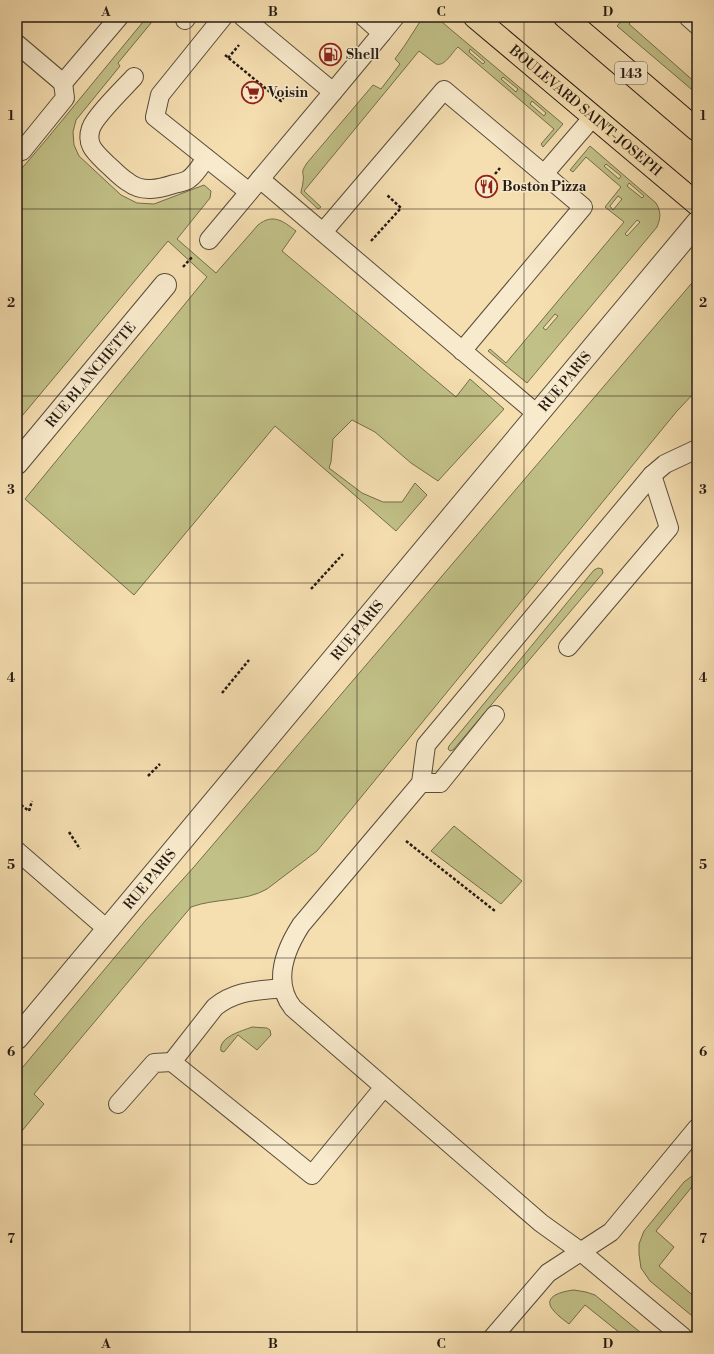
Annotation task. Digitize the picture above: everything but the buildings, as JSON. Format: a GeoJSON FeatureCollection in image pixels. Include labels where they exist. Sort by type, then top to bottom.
{"type":"FeatureCollection","features":[{"type":"Feature","properties":{"kind":"main road","name":"BOULEVARD SAINT-JOSEPH"},"geometry":{"type":"LineString","coordinates":[[475,17],[697,204]]}},
{"type":"Feature","properties":{"kind":"main road","name":"143"},"geometry":{"type":"LineString","coordinates":[[565,17],[697,130]]}},
{"type":"Feature","properties":{"kind":"street","name":"RUE PARIS"},"geometry":{"type":"LineString","coordinates":[[17,1038],[697,223]]}},
{"type":"Feature","properties":{"kind":"street","name":"RUE BLANCHETTE"},"geometry":{"type":"LineString","coordinates":[[17,463],[165,286]]}},
{"type":"Feature","properties":{"kind":"lane"},"geometry":{"type":"LineString","coordinates":[[63,83],[119,17]]}},
{"type":"Feature","properties":{"kind":"lane"},"geometry":{"type":"LineString","coordinates":[[223,17],[160,95],[155,117],[206,158],[255,186],[323,232],[537,414]]}},
{"type":"Feature","properties":{"kind":"lane"},"geometry":{"type":"LineString","coordinates":[[364,17],[382,33]]}},
{"type":"Feature","properties":{"kind":"lane"},"geometry":{"type":"LineString","coordinates":[[209,240],[395,17]]}},
{"type":"Feature","properties":{"kind":"lane"},"geometry":{"type":"LineString","coordinates":[[688,17],[697,25]]}},
{"type":"Feature","properties":{"kind":"lane"},"geometry":{"type":"LineString","coordinates":[[254,20],[333,92]]}},
{"type":"Feature","properties":{"kind":"lane"},"geometry":{"type":"LineString","coordinates":[[17,44],[63,83],[66,98],[22,150],[17,147]]}},
{"type":"Feature","properties":{"kind":"lane"},"geometry":{"type":"LineString","coordinates":[[134,77],[97,118],[91,127],[89,136],[90,144],[94,151],[128,182],[137,187],[147,189],[157,189],[187,180],[193,175],[206,158]]}},
{"type":"Feature","properties":{"kind":"lane"},"geometry":{"type":"LineString","coordinates":[[323,232],[444,90],[583,207],[462,351]]}},
{"type":"Feature","properties":{"kind":"lane"},"geometry":{"type":"LineString","coordinates":[[544,174],[593,117]]}},
{"type":"Feature","properties":{"kind":"lane"},"geometry":{"type":"LineString","coordinates":[[683,1337],[580,1251],[541,1223],[293,1008],[286,1000],[283,988],[282,972],[286,956],[294,936],[301,925],[421,783],[426,744],[652,475],[665,464],[697,449]]}},
{"type":"Feature","properties":{"kind":"lane"},"geometry":{"type":"LineString","coordinates":[[568,647],[669,528],[652,475]]}},
{"type":"Feature","properties":{"kind":"lane"},"geometry":{"type":"LineString","coordinates":[[421,783],[440,783],[495,715]]}},
{"type":"Feature","properties":{"kind":"lane"},"geometry":{"type":"LineString","coordinates":[[17,851],[107,929]]}},
{"type":"Feature","properties":{"kind":"lane"},"geometry":{"type":"LineString","coordinates":[[172,1062],[215,1007],[223,1001],[236,994],[283,988]]}},
{"type":"Feature","properties":{"kind":"lane"},"geometry":{"type":"LineString","coordinates":[[118,1104],[154,1063],[172,1062],[312,1175],[384,1087]]}},
{"type":"Feature","properties":{"kind":"lane"},"geometry":{"type":"LineString","coordinates":[[493,1337],[548,1273],[610,1232],[697,1128]]}},
{"type":"Feature","properties":{"kind":"path"},"geometry":{"type":"LineString","coordinates":[[223,54],[258,84],[281,101]]}},
{"type":"Feature","properties":{"kind":"path"},"geometry":{"type":"LineString","coordinates":[[370,242],[400,208],[383,191]]}},
{"type":"Feature","properties":{"kind":"path"},"geometry":{"type":"LineString","coordinates":[[165,286],[209,240]]}},
{"type":"Feature","properties":{"kind":"path"},"geometry":{"type":"LineString","coordinates":[[311,589],[343,554]]}},
{"type":"Feature","properties":{"kind":"path"},"geometry":{"type":"LineString","coordinates":[[222,693],[249,660]]}},
{"type":"Feature","properties":{"kind":"path"},"geometry":{"type":"LineString","coordinates":[[148,776],[160,764]]}},
{"type":"Feature","properties":{"kind":"path"},"geometry":{"type":"LineString","coordinates":[[17,796],[20,791]]}},
{"type":"Feature","properties":{"kind":"path"},"geometry":{"type":"LineString","coordinates":[[17,802],[29,812],[32,801]]}},
{"type":"Feature","properties":{"kind":"path"},"geometry":{"type":"LineString","coordinates":[[69,832],[80,848]]}},
{"type":"Feature","properties":{"kind":"path"},"geometry":{"type":"LineString","coordinates":[[424,855],[495,911]]}},
{"type":"Feature","properties":{"kind":"shaded area"},"geometry":{"type":"Polygon","coordinates":[[[147,17],[156,17],[118,63],[120,66],[76,120],[73,132],[74,145],[79,156],[121,195],[137,203],[154,204],[204,185],[211,191],[210,198],[177,239],[216,273],[263,221],[273,219],[287,224],[296,231],[282,251],[456,397],[470,379],[504,409],[438,481],[411,463],[375,432],[352,420],[333,439],[329,468],[362,493],[383,502],[402,502],[415,483],[427,495],[396,531],[275,426],[134,595],[25,499],[207,277],[168,241],[17,422],[17,174],[147,17]]]}},
{"type":"Feature","properties":{"kind":"shaded area"},"geometry":{"type":"Polygon","coordinates":[[[423,17],[436,17],[563,124],[543,147],[541,144],[554,129],[458,47],[445,61],[439,64],[436,64],[419,51],[304,191],[321,207],[318,209],[301,193],[303,185],[303,171],[307,163],[373,85],[381,89],[400,64],[395,59],[423,17]],[[470,49],[469,52],[483,64],[485,62],[470,49]],[[503,77],[501,79],[516,92],[518,89],[503,77]],[[532,101],[530,104],[544,116],[546,113],[532,101]]]}},
{"type":"Feature","properties":{"kind":"shaded area"},"geometry":{"type":"Polygon","coordinates":[[[625,17],[635,17],[629,24],[697,84],[697,94],[617,26],[625,17]]]}},
{"type":"Feature","properties":{"kind":"shaded area"},"geometry":{"type":"Polygon","coordinates":[[[590,146],[656,203],[660,212],[659,220],[657,227],[527,383],[488,351],[490,349],[506,363],[624,222],[605,207],[621,187],[586,157],[573,172],[570,170],[590,146]],[[606,164],[604,166],[619,179],[621,176],[606,164]],[[629,183],[627,186],[642,198],[644,196],[629,183]],[[618,196],[610,206],[613,210],[622,199],[618,196]],[[637,220],[625,234],[627,236],[640,222],[637,220]],[[555,314],[543,328],[546,330],[558,316],[555,314]]]}},
{"type":"Feature","properties":{"kind":"shaded area"},"geometry":{"type":"Polygon","coordinates":[[[697,277],[697,390],[677,411],[317,851],[267,889],[258,893],[240,898],[210,902],[191,907],[34,1094],[44,1104],[17,1137],[17,1074],[145,921],[193,868],[697,277]]]}},
{"type":"Feature","properties":{"kind":"shaded area"},"geometry":{"type":"Polygon","coordinates":[[[598,568],[602,569],[603,573],[453,750],[450,751],[448,749],[449,746],[594,570],[598,568]]]}},
{"type":"Feature","properties":{"kind":"shaded area"},"geometry":{"type":"Polygon","coordinates":[[[454,826],[522,881],[501,904],[431,851],[454,826]]]}},
{"type":"Feature","properties":{"kind":"shaded area"},"geometry":{"type":"Polygon","coordinates":[[[252,1027],[267,1028],[270,1030],[271,1035],[257,1050],[238,1035],[224,1052],[221,1051],[221,1046],[227,1038],[252,1027]]]}},
{"type":"Feature","properties":{"kind":"shaded area"},"geometry":{"type":"Polygon","coordinates":[[[697,1175],[697,1185],[695,1183],[656,1231],[674,1247],[659,1266],[697,1299],[697,1320],[650,1281],[641,1268],[639,1244],[644,1231],[684,1182],[692,1176],[697,1175]]]}},
{"type":"Feature","properties":{"kind":"shaded area"},"geometry":{"type":"Polygon","coordinates":[[[574,1290],[595,1295],[646,1337],[625,1337],[585,1305],[569,1324],[554,1311],[550,1306],[550,1302],[555,1295],[574,1290]]]}},
{"type":"Feature","properties":{"kind":"place","name":"Shell"},"geometry":{"type":"Point","coordinates":[330,54]}},
{"type":"Feature","properties":{"kind":"place","name":"Voisin"},"geometry":{"type":"Point","coordinates":[252,92]}},
{"type":"Feature","properties":{"kind":"place","name":"Boston Pizza"},"geometry":{"type":"Point","coordinates":[487,186]}}]}
